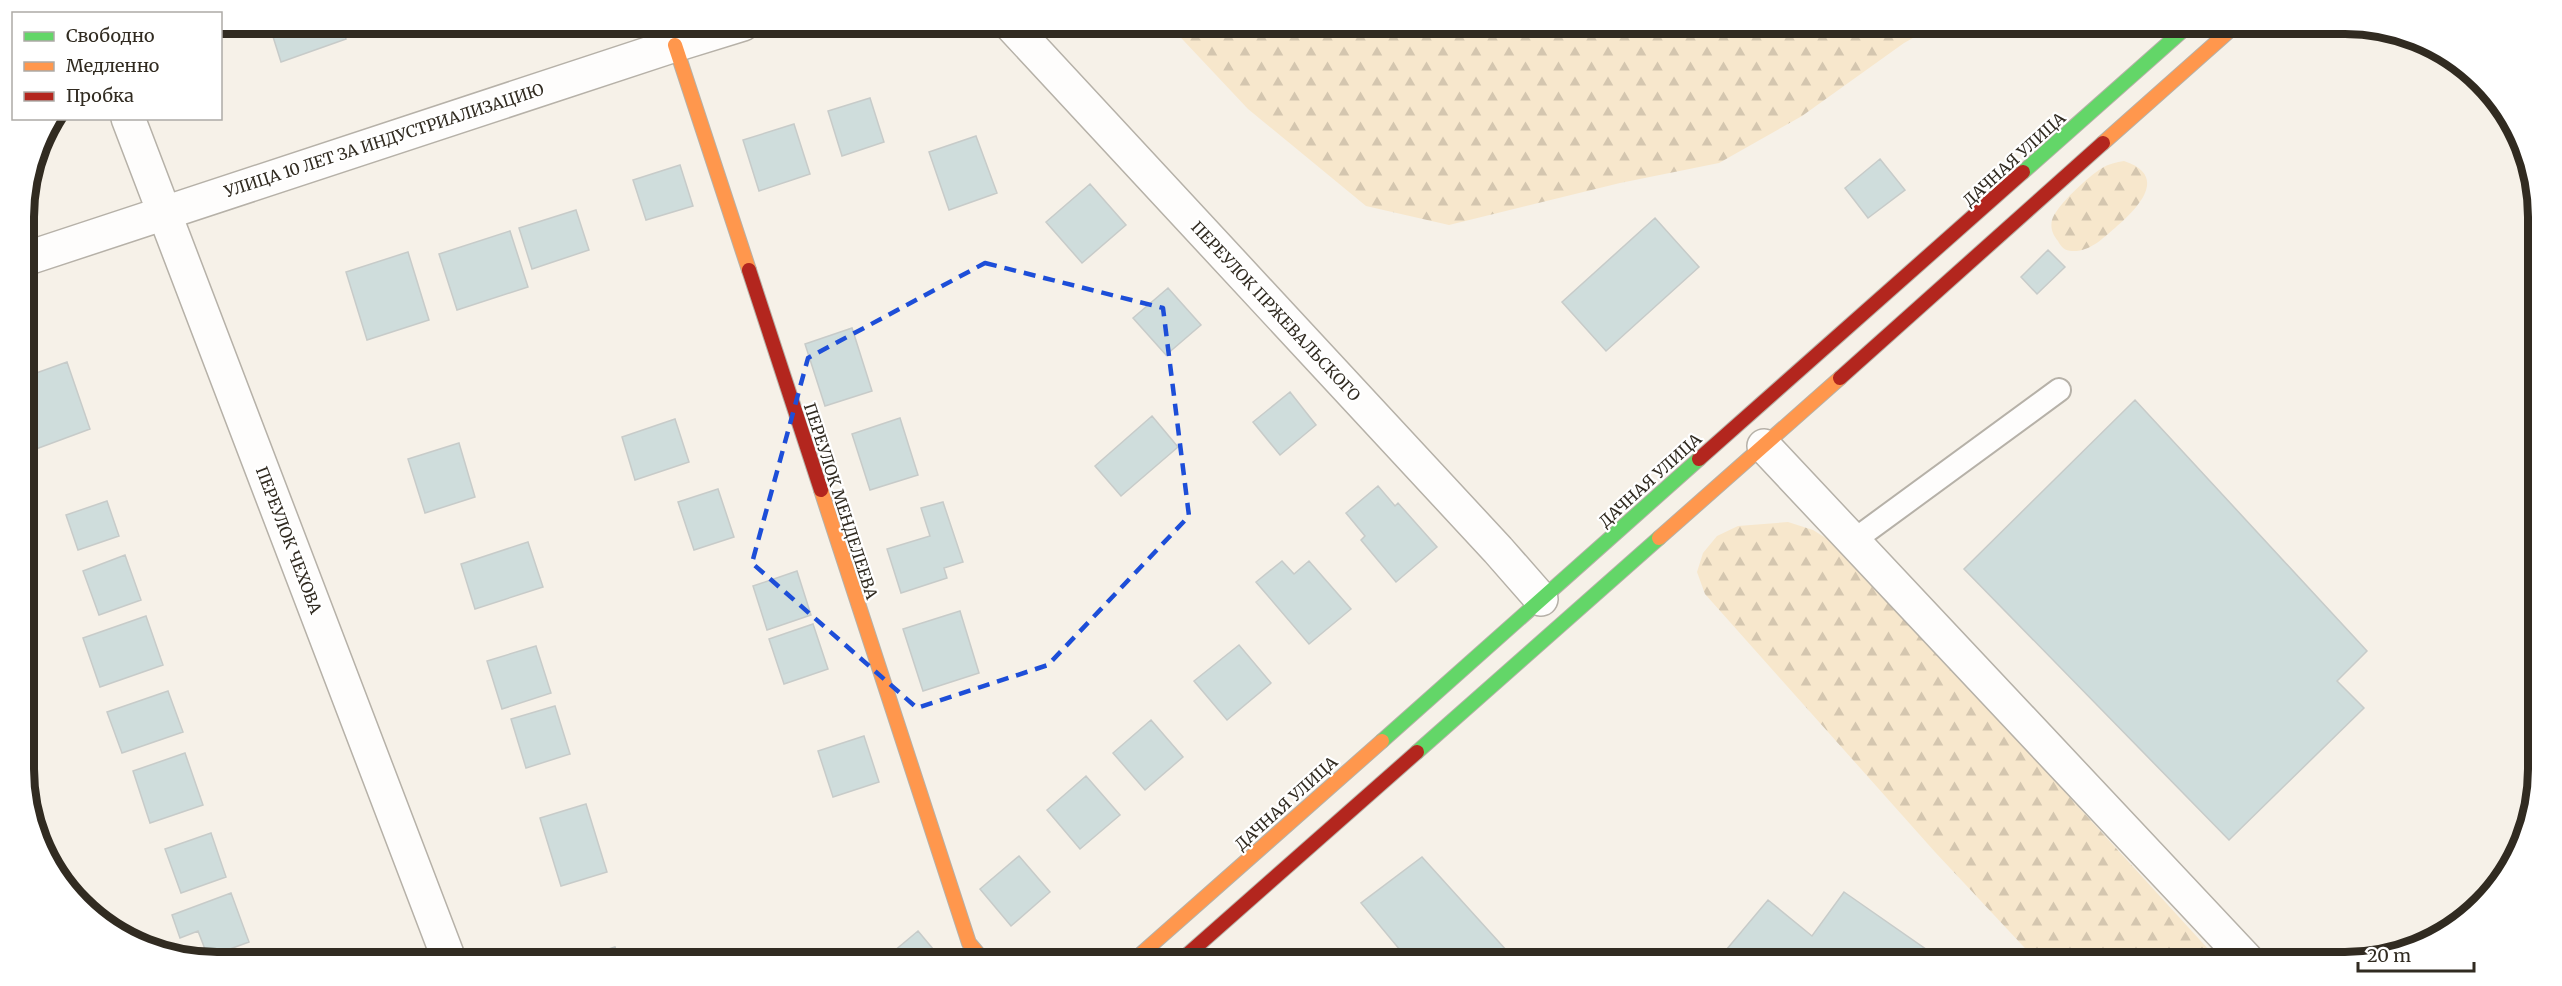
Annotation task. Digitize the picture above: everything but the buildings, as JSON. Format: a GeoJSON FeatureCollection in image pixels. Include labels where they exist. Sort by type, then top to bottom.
{"type":"FeatureCollection","features":[{"type":"Feature","properties":{"kind":"main road","name":"ДАЧНАЯ УЛИЦА"},"geometry":{"type":"LineString","coordinates":[[1190,952],[1753,434],[2179,34]]}},
{"type":"Feature","properties":{"kind":"main road","name":"ДАЧНАЯ УЛИЦА"},"geometry":{"type":"LineString","coordinates":[[1144,952],[1541,599],[1753,434],[2225,34]]}},
{"type":"Feature","properties":{"kind":"main road","name":"ПЕРЕУЛОК МЕНДЕЛЕЕВА"},"geometry":{"type":"LineString","coordinates":[[675,45],[969,943],[976,952]]}},
{"type":"Feature","properties":{"kind":"street","name":"УЛИЦА 10 ЛЕТ ЗА ИНДУСТРИАЛИЗАЦИЮ"},"geometry":{"type":"LineString","coordinates":[[35,256],[711,34]]}},
{"type":"Feature","properties":{"kind":"street","name":"ПЕРЕУЛОК ПРЖЕВАЛЬСКОГО"},"geometry":{"type":"LineString","coordinates":[[1019,34],[1541,599]]}},
{"type":"Feature","properties":{"kind":"street","name":"ПЕРЕУЛОК ЧЕХОВА"},"geometry":{"type":"LineString","coordinates":[[129,120],[446,952]]}},
{"type":"Feature","properties":{"kind":"street"},"geometry":{"type":"LineString","coordinates":[[1753,434],[2239,951]]}},
{"type":"Feature","properties":{"kind":"lane"},"geometry":{"type":"LineString","coordinates":[[1853,541],[2059,390]]}},
{"type":"Feature","properties":{"kind":"highlighted area"},"geometry":{"type":"Polygon","coordinates":[[[985,263],[1163,308],[1189,516],[1048,665],[917,708],[752,563],[808,358],[985,263]]]}},
{"type":"Feature","properties":{"kind":"green space"},"geometry":{"type":"Polygon","coordinates":[[[1177,34],[1920,34],[1802,116],[1719,163],[1620,183],[1449,225],[1366,206],[1248,109],[1177,34]]]}},
{"type":"Feature","properties":{"kind":"green space"},"geometry":{"type":"Polygon","coordinates":[[[2124,161],[2138,167],[2145,175],[2147,184],[2140,202],[2124,220],[2096,244],[2079,251],[2064,248],[2052,231],[2051,223],[2055,214],[2096,172],[2110,164],[2124,161]]]}},
{"type":"Feature","properties":{"kind":"green space"},"geometry":{"type":"Polygon","coordinates":[[[1788,522],[1813,530],[1842,548],[2210,951],[2028,951],[1935,852],[1705,594],[1697,572],[1703,553],[1717,536],[1738,526],[1788,522]]]}},
{"type":"Feature","properties":{"kind":"traffic: fast"},"geometry":{"type":"LineString","coordinates":[[2023,172],[2179,34]]}},
{"type":"Feature","properties":{"kind":"traffic: fast"},"geometry":{"type":"LineString","coordinates":[[1382,741],[1699,459]]}},
{"type":"Feature","properties":{"kind":"traffic: fast"},"geometry":{"type":"LineString","coordinates":[[1417,752],[1659,538]]}},
{"type":"Feature","properties":{"kind":"traffic: slow"},"geometry":{"type":"LineString","coordinates":[[2103,143],[2226,34]]}},
{"type":"Feature","properties":{"kind":"traffic: slow"},"geometry":{"type":"LineString","coordinates":[[675,45],[749,270]]}},
{"type":"Feature","properties":{"kind":"traffic: slow"},"geometry":{"type":"LineString","coordinates":[[1659,538],[1840,378]]}},
{"type":"Feature","properties":{"kind":"traffic: slow"},"geometry":{"type":"LineString","coordinates":[[821,490],[969,943],[976,952]]}},
{"type":"Feature","properties":{"kind":"traffic: slow"},"geometry":{"type":"LineString","coordinates":[[1144,952],[1382,741]]}},
{"type":"Feature","properties":{"kind":"traffic: jam"},"geometry":{"type":"LineString","coordinates":[[1840,378],[2103,143]]}},
{"type":"Feature","properties":{"kind":"traffic: jam"},"geometry":{"type":"LineString","coordinates":[[1699,459],[2023,172]]}},
{"type":"Feature","properties":{"kind":"traffic: jam"},"geometry":{"type":"LineString","coordinates":[[749,270],[821,490]]}},
{"type":"Feature","properties":{"kind":"traffic: jam"},"geometry":{"type":"LineString","coordinates":[[1191,952],[1417,752]]}}]}
